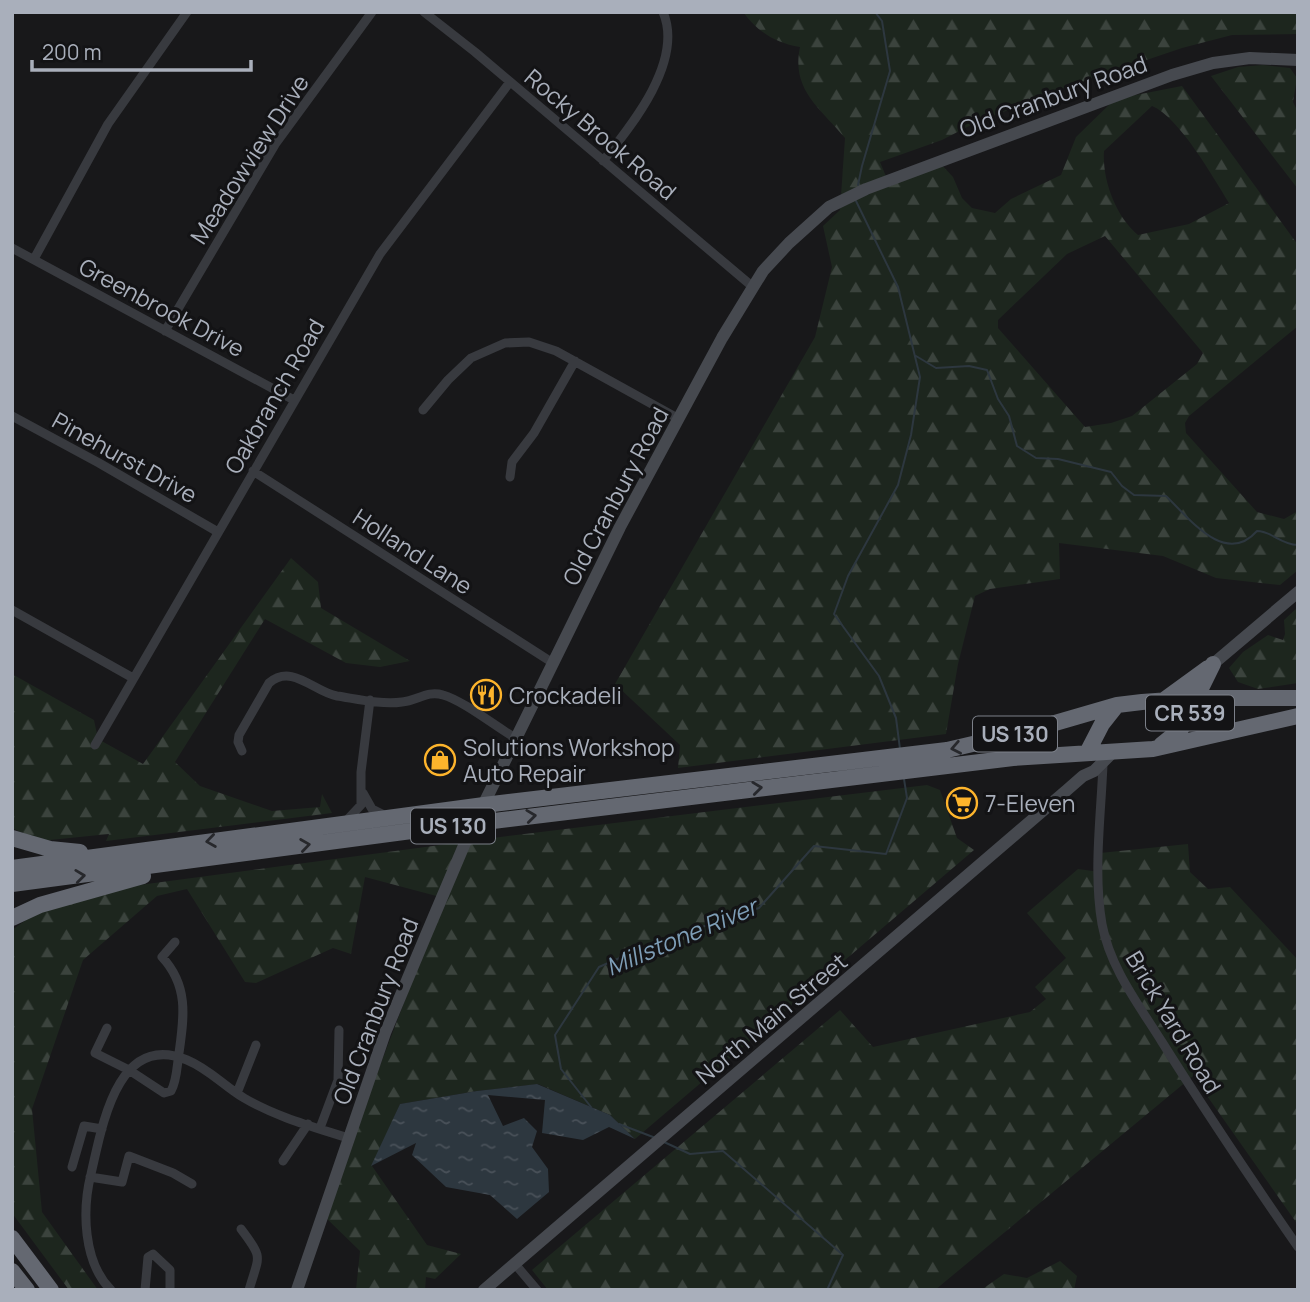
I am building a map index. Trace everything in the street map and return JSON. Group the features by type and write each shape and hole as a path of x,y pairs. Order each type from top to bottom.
{"highway":[{"name":"CR 539","path":"1153,749 1181,729 1210,670"},
{"name":"CR 539","path":"1168,700 1210,670"},
{"path":"1210,670 1210,687 1216,694 1226,698"},
{"name":"US 130","path":"12,884 912,762 1117,705 1197,698 1298,698"},
{"path":"1168,700 1184,715 1181,729"},
{"name":"CR 539","path":"1087,753 1117,705"},
{"name":"US 130","path":"912,762 1087,753 1107,758 1298,716"},
{"path":"1096,735 1107,758"},
{"name":"US 130","path":"12,868 484,806 893,765"},
{"path":"12,838 50,849 124,853"},
{"path":"12,918 52,901 208,859"},
{"path":"12,1238 51,1290"},
{"path":"12,1273 26,1290"}],"street":[{"path":"34,260 108,124 187,12"},
{"name":"Meadowview Drive","path":"165,331 276,142 372,12"},
{"name":"Rocky Brook Road","path":"424,12 753,286"},
{"path":"603,161 637,116 658,75 669,44 663,12"},
{"name":"Old Cranbury Road","path":"297,1290 385,1033 474,823 620,527 753,286 789,243 829,207 866,188 1172,75 1213,63 1250,58 1298,60"},
{"name":"Oakbranch Road","path":"95,745 380,254 510,82"},
{"name":"Greenbrook Drive","path":"12,248 294,400"},
{"path":"423,410 471,358 505,343 529,342 544,346 679,419"},
{"path":"510,477 512,462 534,433 575,362"},
{"name":"Pinehurst Drive","path":"12,416 218,532"},
{"name":"Holland Lane","path":"253,471 553,663"},
{"name":"CR 539","path":"1210,670 1298,592"},
{"path":"12,610 133,678"},
{"path":"242,751 238,742 239,735 269,683 280,676 292,676 329,694 370,700 402,702 425,694 441,694 516,739"},
{"path":"343,824 361,805 361,772 370,700"},
{"name":"CR 539","path":"1083,776 1082,768 1087,753"},
{"name":"North Main Street","path":"484,1290 1107,758"},
{"name":"Brick Yard Road","path":"1107,758 1102,790 1100,898 1108,949 1123,980 1213,1124 1298,1247"},
{"path":"1083,776 1102,790"},
{"path":"362,791 372,808 392,818"},
{"path":"107,1028 95,1053 167,1093 173,1088 184,1000 177,978 162,957 175,942"},
{"path":"320,1128 338,1080 339,1030"},
{"path":"237,1093 256,1045"},
{"path":"111,1290 99,1274 91,1254 86,1202 108,1106 129,1070 148,1056 167,1054 178,1057 209,1072 237,1093 267,1110 348,1138"},
{"path":"283,1161 308,1124"},
{"path":"72,1167 85,1126 102,1129"},
{"path":"90,1177 122,1182 129,1156 173,1173 192,1184"},
{"path":"241,1228 258,1255 248,1290"},
{"path":"145,1290 148,1257 153,1254 170,1270 170,1290"},
{"path":"515,1264 537,1290"}],"green space":[{"path":"743,12 1298,12 1298,34 1232,35 1182,48 1055,91 973,124 942,140 880,162 890,186 939,162 953,177 962,198 972,208 995,213 1011,199 1061,175 1076,137 1115,99 1182,86 1298,245 1298,326 1189,416 1185,423 1186,433 1257,512 1284,519 1298,511 1298,570 1280,585 1216,578 1163,556 1059,543 1060,579 990,589 975,596 958,664 946,734 678,768 680,745 615,684 815,337 832,267 823,226 840,210 845,138 817,107 804,87 798,62 800,47 775,39 761,31","holes":["1152,106 1162,112 1184,135 1229,203 1189,224 1138,235 1123,218 1112,197 1105,174 1104,151","1105,236 1203,353 1197,364 1132,416 1085,427 998,328 998,320 1067,254"]},
{"path":"1263,65 1290,68 1297,78 1293,102 1298,112 1298,189 1211,76 1238,67"},
{"path":"291,558 318,582 321,608 410,661 380,667 346,663 265,619 175,762 200,786 272,811 320,807 322,794 332,813 106,841 109,834 40,841 12,828 12,674 94,720 98,739 143,764"},
{"path":"1298,607 1298,683 1258,689 1238,682 1229,668 1243,652 1268,635 1283,640 1284,620"},
{"path":"927,785 940,790 957,838 974,850 635,1139 610,1115 538,1084 400,1104 372,1166 427,1245 461,1254 435,1279 426,1277 425,1290 356,1290 360,1251 323,1215 444,898 365,877 351,954 333,948 256,983 245,982 187,889 157,896 83,960 32,1109 42,1212 98,1290 69,1290 12,1213 12,930 79,893 508,836"},
{"path":"1188,844 1190,872 1208,889 1230,887 1298,960 1298,1225 1193,1076 935,1290 548,1290 532,1270 840,1010 873,1047 1030,1012 1046,999 1035,987 1066,958 1027,913 1078,869 1100,872 1100,853"},
{"path":"1060,1261 1077,1276 1074,1290 981,1290 1004,1274 1027,1278"}],"water":[{"path":"537,1084 610,1115 635,1139 609,1127 583,1140 542,1133 545,1100 488,1095 503,1126 524,1118 537,1131 532,1147 548,1169 549,1192 517,1219 490,1195 446,1187 412,1155 416,1143 371,1166 400,1104"}],"waterway":[{"name":"Millstone River","path":"858,185 890,71 882,21 875,12"},
{"name":"Millstone River","path":"856,201 898,287 920,377 911,435 898,485 848,576 834,614 879,676 896,718 900,749"},
{"path":"916,356 936,368 969,366 987,370 998,399 1009,416 1017,446 1036,458 1058,459 1111,472 1122,486 1134,495 1166,496 1196,526 1220,542 1233,544 1245,541 1257,531 1298,545"},
{"name":"Millstone River","path":"591,1107 561,1069 555,1035 599,967 654,943 759,908 814,846 886,854 907,798 904,779"},
{"name":"Millstone River","path":"619,1124 653,1137"},
{"name":"Millstone River","path":"664,1142 690,1154 723,1151 843,1255 827,1290"}],"place":[{"name":"Crockadeli","path":"486,695"},
{"name":"Solutions Workshop Auto Repair","path":"440,760"},
{"name":"7-Eleven","path":"962,803"}]}
